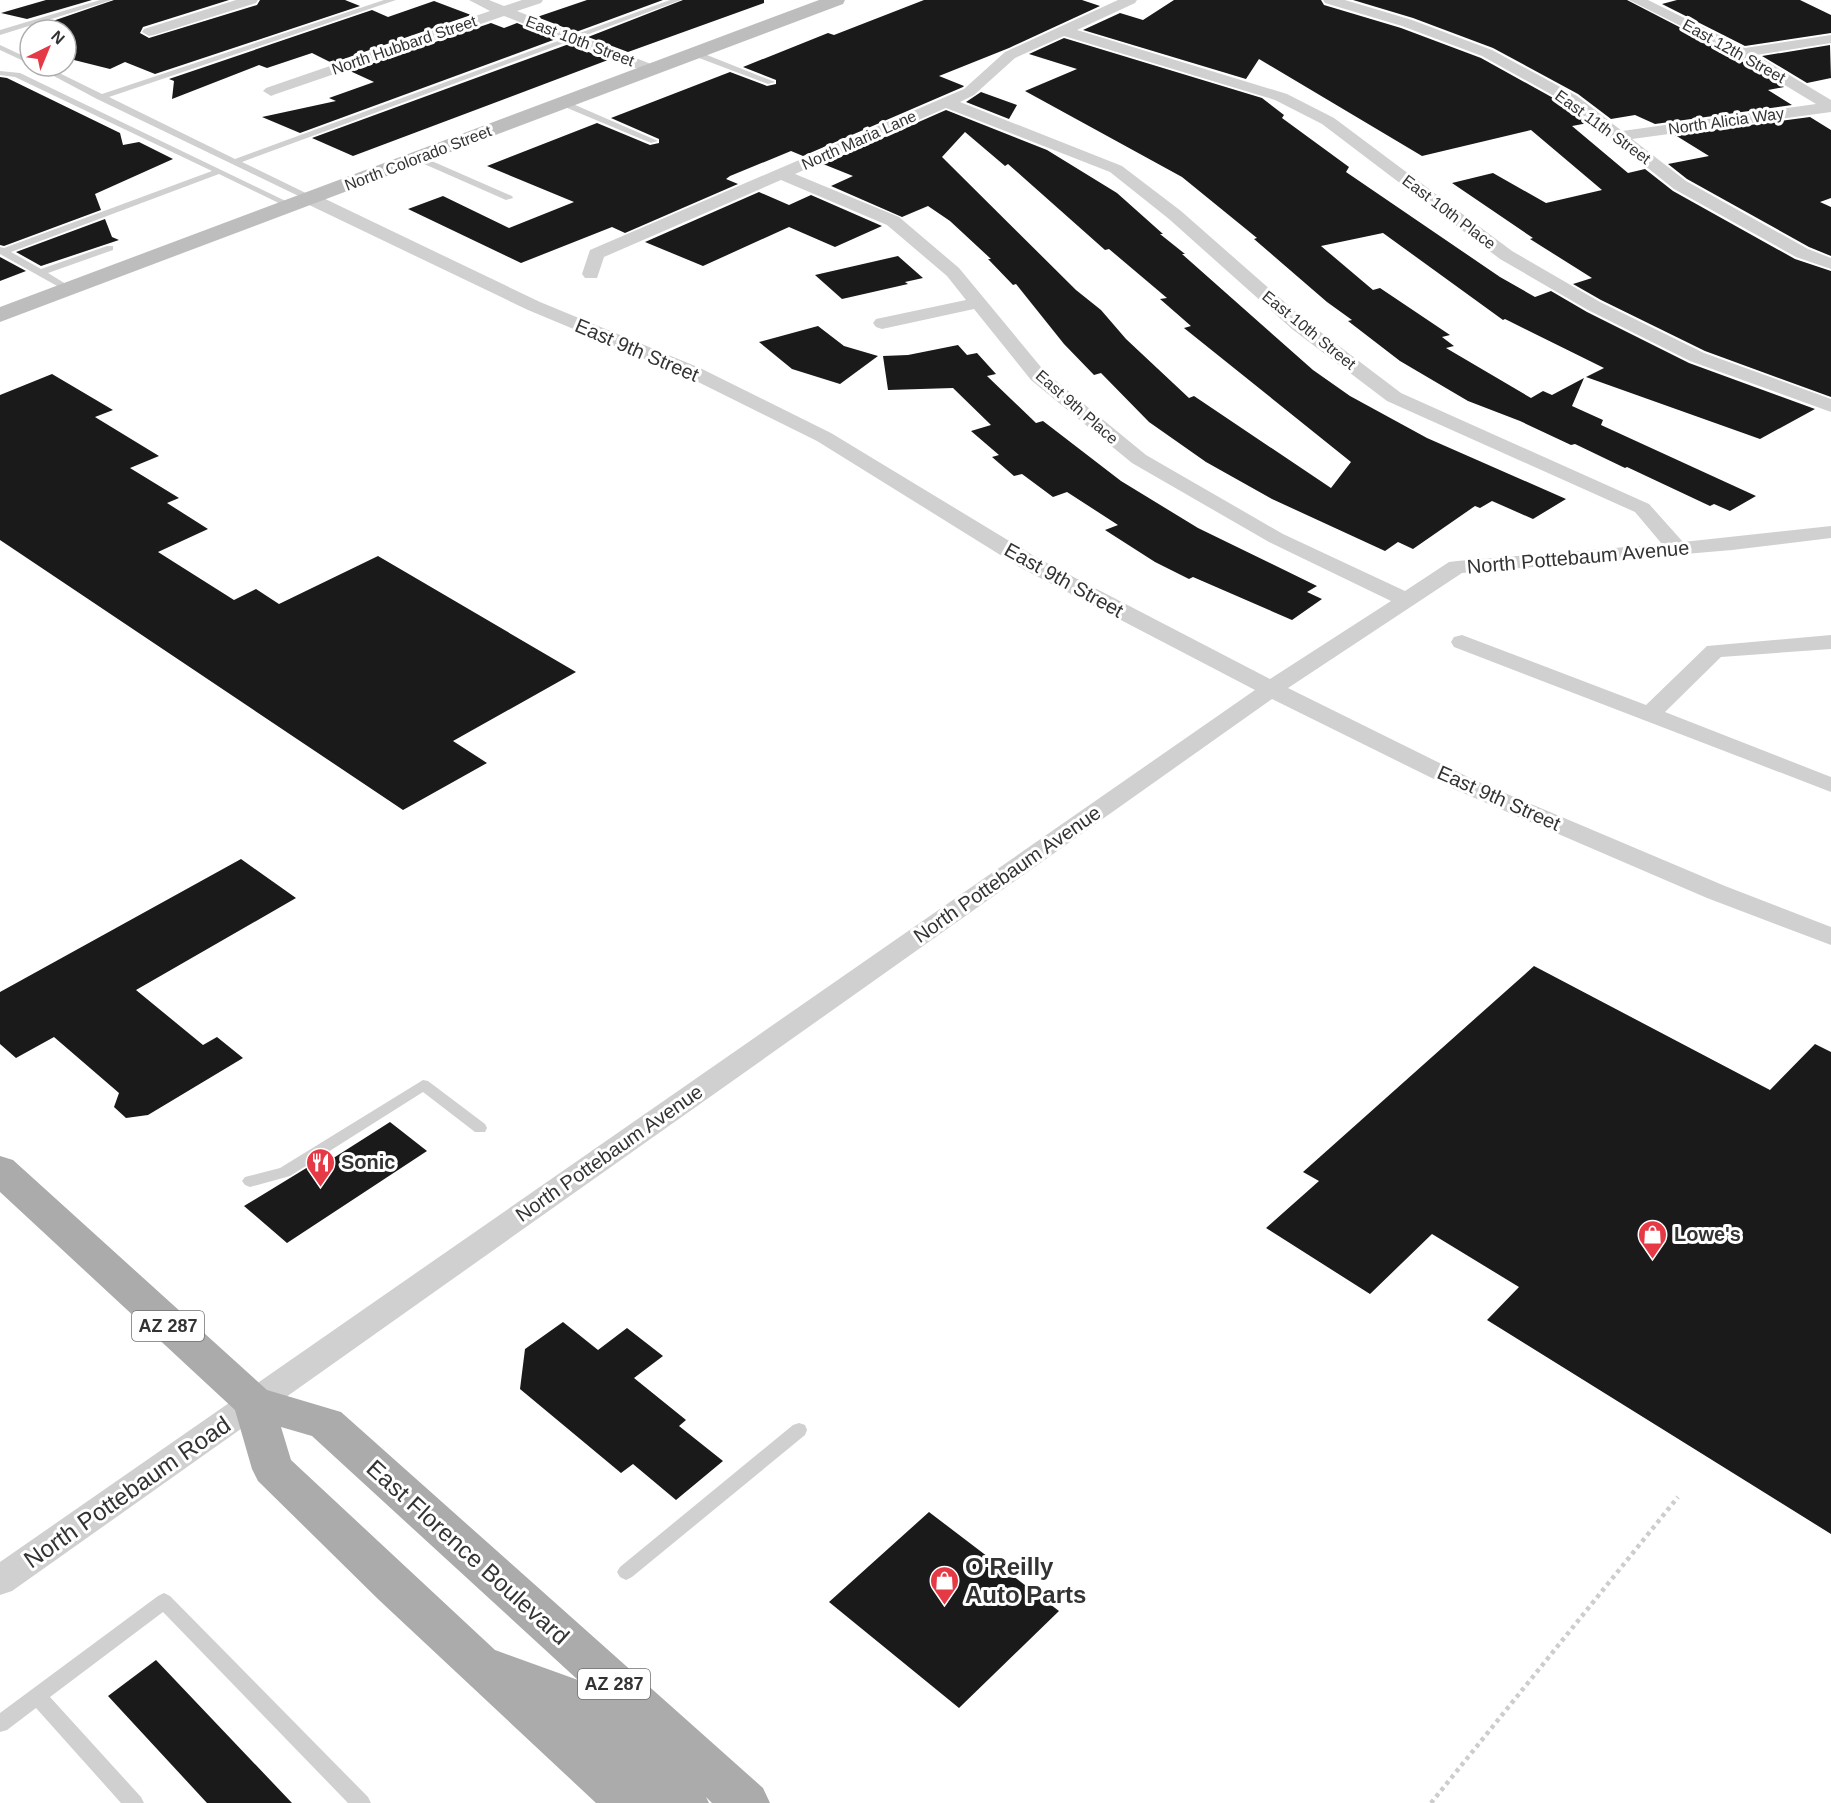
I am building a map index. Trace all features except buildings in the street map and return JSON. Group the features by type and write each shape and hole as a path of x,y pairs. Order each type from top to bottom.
{"main road":[{"name":"East Florence Boulevard","path":"0,1170 253,1402 326,1424 746,1803"},
{"path":"253,1402 273,1468 395,1587 629,1803"},
{"path":"483,1666 572,1698 685,1803"}],"street":[{"path":"149,32 251,0"},
{"name":"East 10th Street","path":"476,0 651,69"},
{"name":"North Hubbard Street","path":"271,91 536,0"},
{"name":"North Colorado Street","path":"0,315 836,0"},
{"name":"North Maria Lane","path":"591,274 596,254 969,92 1010,55 1130,0"},
{"name":"East 11th Street","path":"1330,0 1407,23 1487,53 1571,99 1680,185 1802,253 1831,264"},
{"name":"East 12th Street","path":"1636,0 1742,53 1831,107"},
{"name":"East 10th Place","path":"1065,31 1281,97 1328,121 1506,255 1594,306 1697,357 1831,406"},
{"path":"1742,53 1831,39"},
{"name":"East 10th Street","path":"946,102 1116,169 1175,215 1299,325 1394,397 1642,508 1677,548"},
{"name":"North Alicia Way","path":"1620,136 1831,107"},
{"name":"East 9th Place","path":"781,174 893,221 952,272 1038,376 1139,459 1276,538 1406,600"},
{"name":"East 9th Street","path":"301,202 534,306 693,372 824,437 1031,564 1271,689 1465,785 1716,892 1831,937"},
{"path":"882,323 978,303"},
{"name":"North Pottebaum Avenue","path":"253,1402 1271,689 1457,567 1831,532"},
{"path":"1462,642 1831,785"},
{"path":"1649,715 1715,651 1831,642"},
{"name":"North Pottebaum Road","path":"0,1581 253,1402"}],"lane":[{"path":"0,33 108,0"},
{"path":"100,97 392,0"},
{"path":"234,162 677,0"},
{"path":"0,47 18,56"},
{"path":"694,53 771,82"},
{"path":"0,73 17,75 220,171 301,202"},
{"path":"63,78 234,162 301,202"},
{"path":"563,103 654,141"},
{"path":"418,158 509,198"},
{"path":"1,251 220,171"},
{"path":"40,273 110,248"},
{"path":"1,251 69,289"},
{"path":"250,1180 285,1172 423,1085 480,1128"},
{"path":"626,1572 800,1430"},
{"path":"0,1724 164,1601 361,1803"},
{"path":"37,1696 134,1803"}],"path":[{"path":"1431,1803 1678,1497"}],"place":[{"name":"Sonic","path":"320,1188"},
{"name":"Lowe's","path":"1653,1260"},
{"name":"O'Reilly Auto Parts","path":"944,1606"}]}
